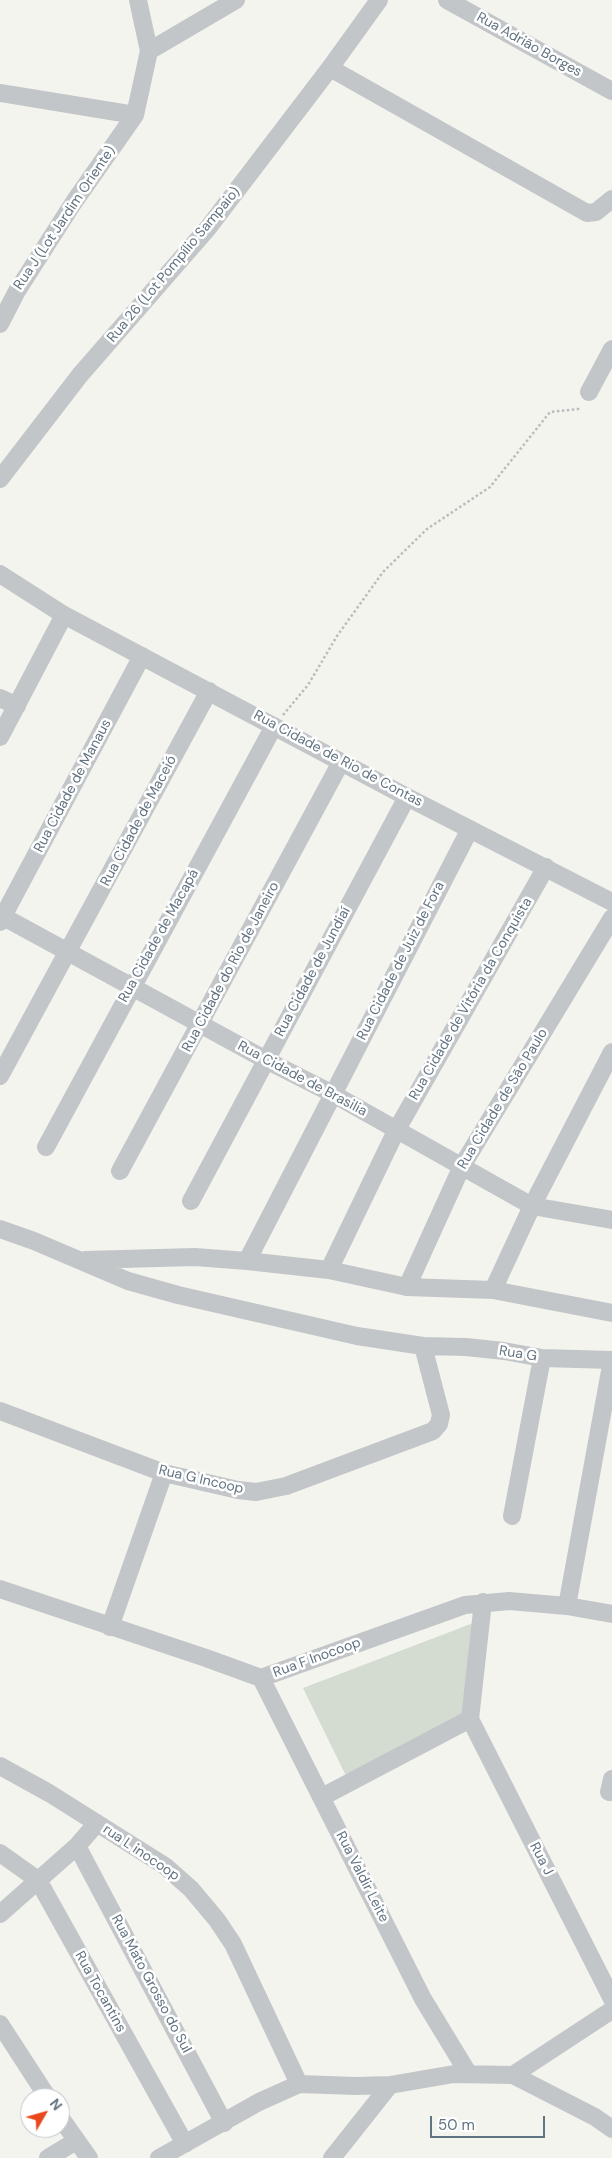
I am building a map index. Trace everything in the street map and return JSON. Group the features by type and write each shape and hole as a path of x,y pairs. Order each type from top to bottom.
{"street":[{"path":"0,93 135,115 149,51 138,0"},
{"path":"149,51 236,0"},
{"name":"Rua 26 (Lot Pompílio Sampaio)","path":"0,479 80,375 208,228 330,68 379,0"},
{"name":"Rua Adrião Borges","path":"446,0 612,91"},
{"path":"330,68 587,213 596,212 612,199"},
{"name":"Rua J (Lot Jardim Oriente)","path":"0,324 17,291 74,202 135,115"},
{"path":"589,392 612,349"},
{"name":"Rua Cidade de Rio de Contas","path":"0,574 64,615 407,797 612,902"},
{"path":"0,737 64,615"},
{"name":"Rua Cidade de Manaus","path":"1,918 142,656"},
{"name":"Rua Cidade de Maceió","path":"0,1076 69,952 208,691"},
{"path":"0,698 17,706"},
{"name":"Rua Cidade de Macapá","path":"46,1147 274,726"},
{"name":"Rua Cidade do Rio de Janeiro","path":"120,1171 341,762"},
{"name":"Rua Cidade de Jundiaí","path":"191,1201 407,797"},
{"name":"Rua Cidade de Juiz de Fora","path":"247,1261 470,829"},
{"name":"Rua Cidade de Vitória da Conquista","path":"329,1270 396,1130 546,867"},
{"name":"Rua Cidade de Brasilia","path":"1,918 69,952 266,1060 333,1094 532,1206 612,1220"},
{"name":"Rua Cidade de São Paulo","path":"407,1287 462,1166 612,918"},
{"path":"493,1290 532,1206 612,1052"},
{"name":"Rua G","path":"0,1229 83,1261 128,1281 178,1296 357,1336 423,1346 466,1347 542,1358 612,1360"},
{"path":"83,1261 195,1257 247,1261 329,1270 407,1287 493,1290 612,1313"},
{"name":"Rua G Incoop","path":"0,1410 164,1473 238,1490 256,1492 286,1486 433,1431 439,1424 441,1415 423,1346"},
{"path":"512,1516 542,1358"},
{"path":"567,1606 612,1360"},
{"path":"110,1627 164,1473"},
{"name":"Rua F Inocoop","path":"0,1589 261,1678 465,1605 510,1601 567,1606 612,1614"},
{"path":"322,1797 470,1719 484,1602"},
{"name":"Rua Valdir Leite","path":"261,1678 424,1998 468,2074"},
{"name":"Rua J","path":"470,1719 612,1999"},
{"name":"rua L inocoop","path":"0,1766 50,1793 165,1866 191,1889 217,1920 233,1944 299,2084"},
{"path":"0,1914 77,1846 97,1823"},
{"name":"Rua Mato Grosso do Sul","path":"77,1846 224,2123"},
{"name":"Rua Tocantins","path":"0,1853 38,1880 185,2144"},
{"path":"514,2075 612,2010"},
{"path":"0,2024 42,2088"},
{"path":"159,2158 259,2102 299,2084 390,2085 468,2074 514,2075 594,2117 612,2129"},
{"path":"332,2158 390,2085"},
{"path":"70,2132 89,2158"},
{"path":"48,2158 76,2141"}],"path":[{"path":"274,726 308,685 337,636 383,572 427,529 490,486 550,412 578,409 589,392"}],"shaded area":[{"path":"476,1622 469,1716 347,1778 303,1688"}]}
